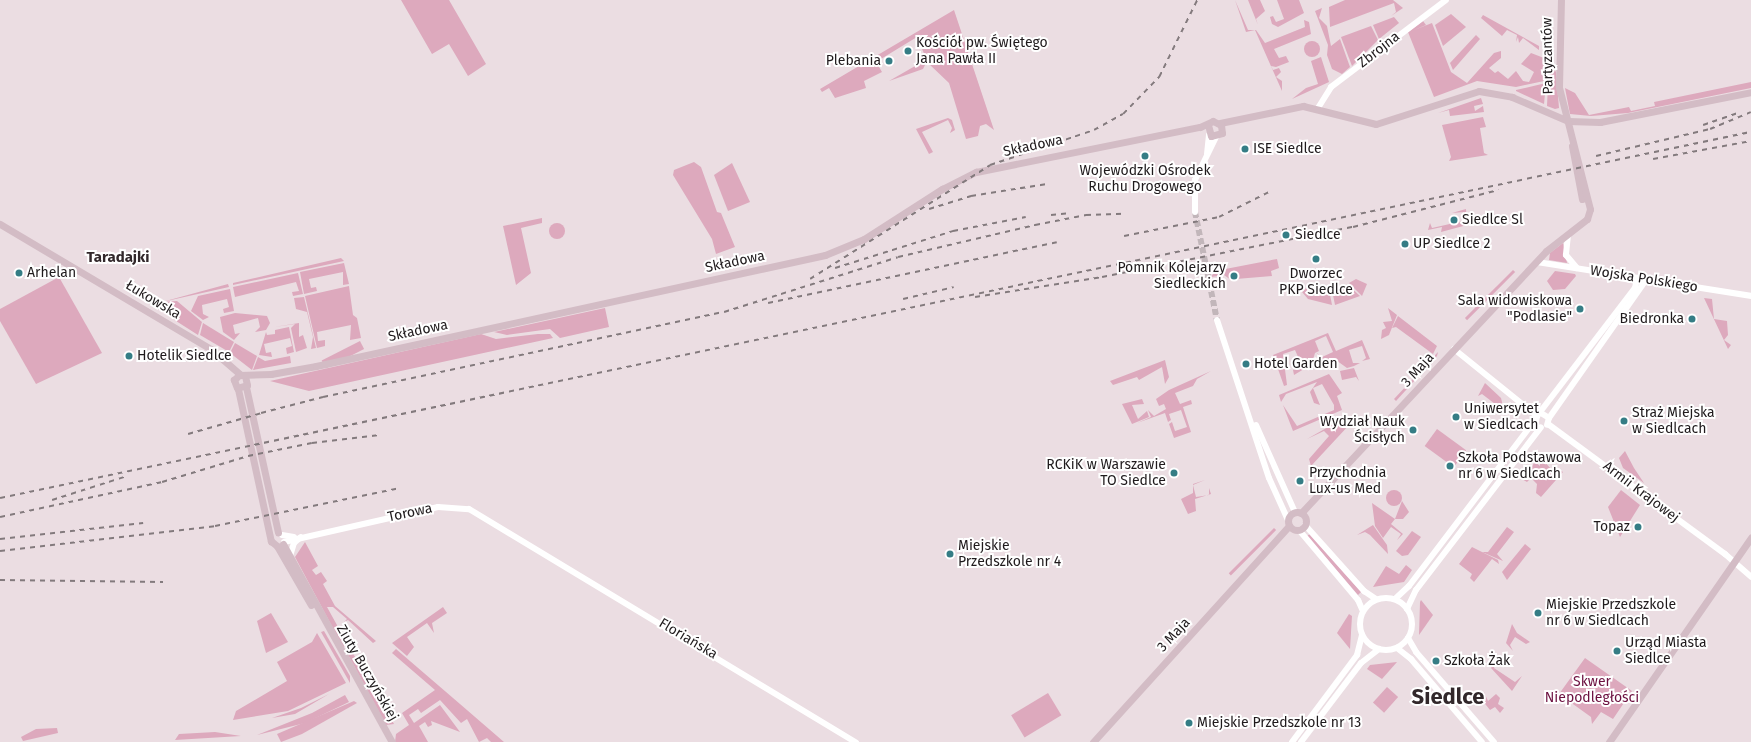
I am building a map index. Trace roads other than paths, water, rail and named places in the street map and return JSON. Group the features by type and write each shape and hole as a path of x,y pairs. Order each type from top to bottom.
{"main road":[{"name":"Partyzantów","path":"1561,0 1559,87 1587,219"},
{"path":"1210,132 1221,126 1254,114 1296,106 1318,108 1359,122 1376,124 1457,95 1488,91 1512,97 1543,112 1568,121 1592,122 1751,92"},
{"name":"Składowa","path":"238,388 243,379 825,255 864,239 940,190 976,172 1186,130 1210,132 1213,121 1221,126"},
{"name":"3 Maja","path":"1093,742 1454,349 1537,262 1587,219"},
{"name":"Łukowska","path":"0,224 229,362 243,379 277,535"},
{"path":"243,379 234,382 238,388 277,535 281,544"},
{"path":"1292,526 1305,526 1301,514"},
{"path":"277,535 281,544"},
{"path":"1609,742 1751,538"},
{"name":"Ziuty Buczyńskiej","path":"281,544 290,556 320,616"},
{"name":"Ziuty Buczyńskiej","path":"281,544 392,742"}],"street":[{"name":"Zbrojna","path":"1318,108 1332,87 1446,0"},
{"path":"1195,212 1195,180 1207,156 1210,132"},
{"path":"1568,235 1566,256 1577,268"},
{"name":"Wojska Polskiego","path":"1537,262 1751,296"},
{"path":"1407,609 1416,590 1498,481 1548,420 1635,288 1637,278"},
{"path":"1292,742 1357,655 1362,635 1360,623 1363,611 1376,600 1395,599 1409,586 1538,416 1646,280"},
{"path":"1216,320 1251,416 1269,478 1292,526 1358,600 1363,611"},
{"path":"1454,349 1538,416 1541,427"},
{"path":"1251,416 1301,514"},
{"name":"Armii Krajowej","path":"1538,416 1548,420 1734,562 1751,577"},
{"path":"1492,477 1498,481"},
{"name":"Torowa","path":"281,544 299,537 455,506 469,509 519,537"},
{"path":"1467,509 1473,514"},
{"path":"1305,526 1364,591 1376,600"},
{"name":"Torowa","path":"277,535 299,537"},
{"path":"290,556 294,543 299,537"},
{"name":"Floriańska","path":"519,537 856,742"},
{"path":"1301,742 1361,663 1379,649 1397,648 1408,638 1412,623 1407,609 1395,599"},
{"path":"1362,635 1379,649"},
{"path":"1408,638 1416,652 1494,742"},
{"path":"1397,648 1411,659 1482,742"}],"tunnel":[{"path":"1195,212 1217,320"}],"railway":[{"path":"810,279 990,165 1094,130 1123,114 1159,77 1197,0"},
{"path":"1703,125 1740,112"},
{"path":"1596,156 1710,129 1751,112"},
{"path":"0,498 1751,132"},
{"path":"1653,159 1751,141"},
{"path":"929,209 971,196 1047,184"},
{"path":"975,297 1102,277 1353,227 1498,190"},
{"path":"1124,236 1219,217 1269,192"},
{"path":"1051,215 1071,213"},
{"path":"261,413 323,397 724,312 898,257 1035,225 1086,215 1124,214"},
{"path":"835,268 953,231 1026,217"},
{"path":"768,303 1057,242"},
{"path":"903,299 954,287"},
{"path":"188,434 265,412"},
{"path":"0,517 162,482 248,456 312,443 380,435"},
{"path":"52,500 124,477"},
{"path":"0,551 215,526 400,488"},
{"path":"0,539 143,523"},
{"path":"0,580 163,582"}],"place":[{"name":"Kościół pw. Świętego Jana Pawła II","path":"908,51"},
{"name":"Plebania","path":"889,61"},
{"name":"ISE Siedlce","path":"1245,149"},
{"name":"Wojewódzki Ośrodek Ruchu Drogowego","path":"1145,156"},
{"name":"Siedlce Sl","path":"1454,220"},
{"name":"Siedlce","path":"1286,235"},
{"name":"UP Siedlce 2","path":"1405,244"},
{"name":"Dworzec PKP Siedlce","path":"1316,259"},
{"name":"Arhelan","path":"19,273"},
{"name":"Pomnik Kolejarzy Siedleckich","path":"1234,276"},
{"name":"Sala widowiskowa \"Podlasie\"","path":"1580,309"},
{"name":"Biedronka","path":"1692,319"},
{"name":"Hotelik Siedlce","path":"129,356"},
{"name":"Hotel Garden","path":"1246,364"},
{"name":"Uniwersytet w Siedlcach","path":"1456,417"},
{"name":"Straż Miejska w Siedlcach","path":"1624,421"},
{"name":"Wydział Nauk Ścisłych","path":"1413,430"},
{"name":"Szkoła Podstawowa nr 6 w Siedlcach","path":"1450,466"},
{"name":"RCKiK w Warszawie TO Siedlce","path":"1174,473"},
{"name":"Przychodnia Lux-us Med","path":"1300,481"},
{"name":"Topaz","path":"1638,527"},
{"name":"Miejskie Przedszkole nr 4","path":"950,554"},
{"name":"Miejskie Przedszkole nr 6 w Siedlcach","path":"1538,613"},
{"name":"Urząd Miasta Siedlce","path":"1617,651"},
{"name":"Szkoła Żak","path":"1436,661"},
{"name":"Miejskie Przedszkole nr 13","path":"1189,723"}],"district":[{"name":"Taradajki","path":"118,258"},
{"name":"Siedlce","path":"1448,697"}],"park label":[{"name":"Skwer Niepodległości","path":"1592,690"}]}
